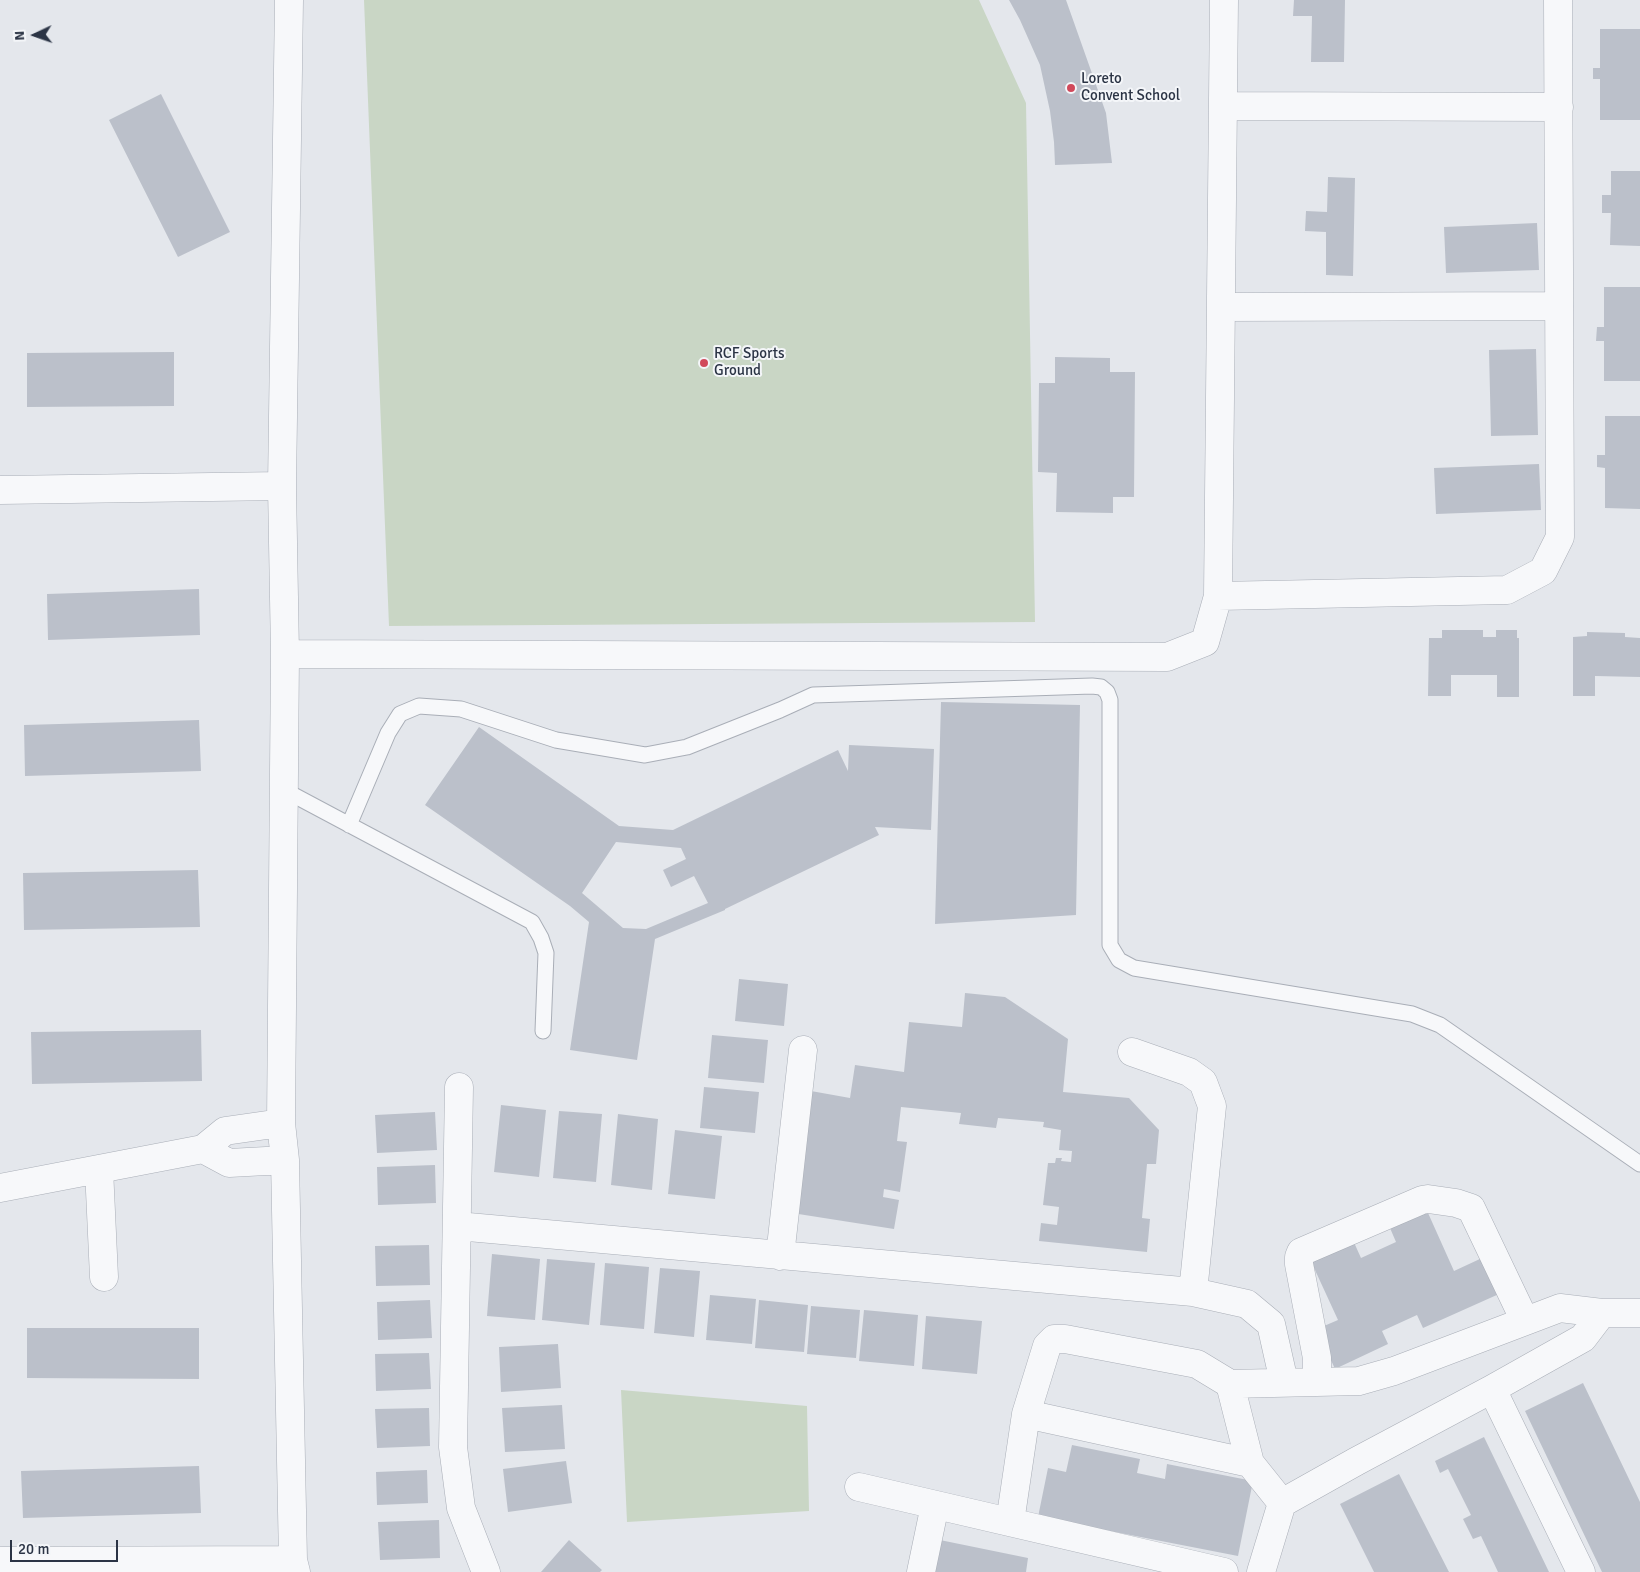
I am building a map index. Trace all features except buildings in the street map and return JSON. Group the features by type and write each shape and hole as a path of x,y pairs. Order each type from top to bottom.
{"street":[{"path":"0,1561 294,1566 286,1160 280,1122 285,654 282,486 289,0"},
{"path":"285,654 1167,657 1204,642 1218,596 1224,0"},
{"path":"1218,596 1507,590 1543,571 1560,537 1558,0"},
{"path":"1223,106 1559,107"},
{"path":"1221,307 1559,306"},
{"path":"0,490 282,486"},
{"path":"780,1256 803,1050"},
{"path":"1132,1052 1189,1072 1203,1082 1212,1106 1193,1292"},
{"path":"459,1087 453,1447 461,1508 486,1572"},
{"path":"0,1188 204,1149 225,1131 280,1122"},
{"path":"204,1149 229,1163 286,1160"},
{"path":"99,1169 104,1277"},
{"path":"1317,1382 1317,1358 1299,1264 1301,1252 1422,1200 1428,1199 1456,1203 1471,1208 1525,1321"},
{"path":"457,1226 1193,1292 1247,1304 1271,1324 1284,1382"},
{"path":"1010,1522 1026,1414 1046,1346 1054,1339 1064,1339 1197,1364 1230,1384 1359,1381 1394,1371 1560,1308 1602,1313 1640,1313"},
{"path":"1260,1572 1282,1503 1583,1338 1602,1313"},
{"path":"1230,1384 1250,1463 1282,1503"},
{"path":"1492,1389 1581,1572"},
{"path":"1026,1414 1250,1463"},
{"path":"859,1487 1224,1572"},
{"path":"921,1572 935,1505"}],"lane":[{"path":"349,824 388,733 400,714 419,706 461,709 556,740 645,755 687,747 813,695 1101,687 1107,692 1110,700 1110,944 1119,960 1134,968 1412,1014 1440,1025 1640,1164"},
{"path":"284,790 532,922 541,938 546,953 543,1031"}],"green space":[{"name":"RCF Sports Ground","path":"364,0 979,0 1026,103 1035,622 389,626"},
{"path":"621,1390 807,1406 809,1511 627,1522"}],"place":[{"name":"Loreto Convent School","path":"1071,88"},
{"name":"RCF Sports Ground","path":"704,363"}]}
